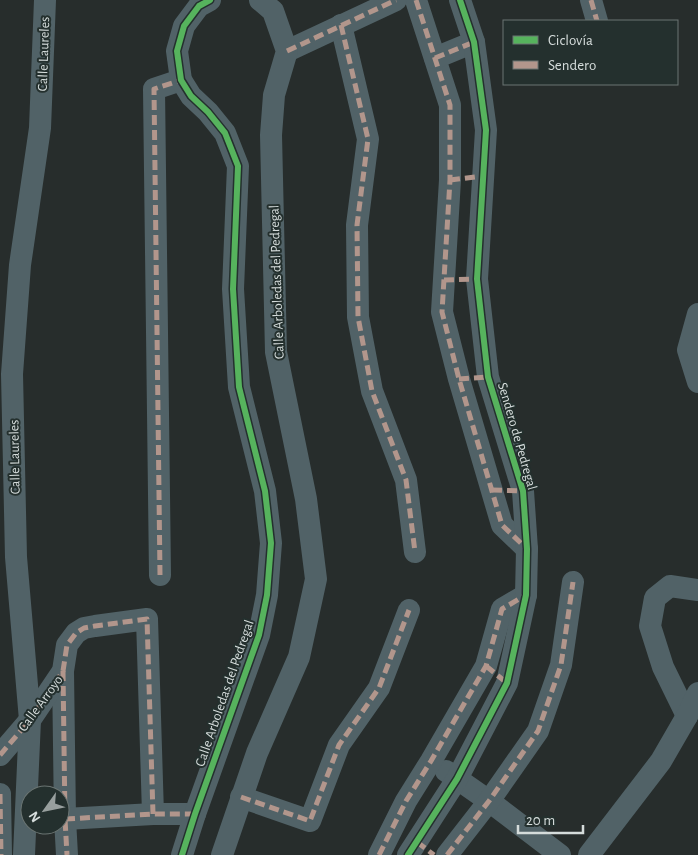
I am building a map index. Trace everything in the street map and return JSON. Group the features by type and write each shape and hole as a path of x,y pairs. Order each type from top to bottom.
{"street":[{"name":"Calle Laureles","path":"24,855 30,720 8,557 12,374 20,265 40,128 45,0"},
{"name":"Calle Arboledas del Pedregal","path":"182,855 194,814 220,748 259,635 267,595 271,543 265,491 239,387 233,289 238,166 225,133 208,112 191,96 181,80 177,51 184,26 199,6 210,0"},
{"path":"260,0 273,11 286,51 396,0"},
{"path":"416,0 450,105 450,180 442,312 459,379 502,525 527,549"},
{"name":"Sendero de Pedregal","path":"420,851 507,683 526,595 527,549 523,491 488,377 477,279 486,130 474,42 460,0"},
{"path":"591,0 597,20"},
{"path":"341,26 368,139 357,225 358,316 372,391 406,480 415,552"},
{"path":"435,58 474,42"},
{"name":"Calle Arboledas del Pedregal","path":"222,855 256,753 299,658 316,579 306,499 276,352 271,135 274,95 286,51"},
{"path":"160,575 154,89 181,80"},
{"path":"450,180 484,176"},
{"path":"444,280 477,279"},
{"path":"698,314 688,350 698,382"},
{"path":"459,379 488,377"},
{"path":"492,490 523,491"},
{"path":"447,855 489,801 538,731 562,666 572,582"},
{"path":"687,716 663,667 650,626 655,598 670,586 698,590"},
{"path":"381,854 406,801 486,666 502,609 526,595"},
{"path":"241,797 310,821 339,745 379,688 409,610"},
{"name":"Calle Arroyo","path":"0,755 30,720 63,671 67,645 76,632 89,627 147,619 153,814"},
{"path":"486,666 507,683"},
{"path":"63,671 65,785"},
{"path":"589,855 661,761 698,693"},
{"path":"431,761 489,801 560,855"},
{"path":"0,794 1,855"},
{"path":"70,819 153,814 194,814"},
{"path":"66,835 67,855"}],"marked path":[{"path":"287,51 396,0"},
{"path":"416,0 450,105 450,180 442,312 459,379 502,525 527,549"},
{"path":"591,0 597,20"},
{"path":"341,25 368,139 357,225 358,317 372,391 406,480 415,552"},
{"path":"435,58 474,42"},
{"path":"160,575 154,89 181,80"},
{"path":"450,180 484,176"},
{"path":"444,280 477,279"},
{"path":"459,379 488,377"},
{"path":"492,490 523,491"},
{"path":"447,855 489,801 538,731 561,665 573,582"},
{"path":"379,855 406,801 486,666 502,609 526,595"},
{"path":"241,797 310,821 339,745 379,688 409,610"},
{"path":"0,755 30,720 63,671 67,645 76,633 84,628 147,619 153,814"},
{"path":"486,666 507,683"},
{"path":"63,671 67,855"},
{"path":"0,794 1,855"},
{"path":"70,819 153,814 195,814"},
{"path":"417,842 434,855"}],"cycle path":[{"path":"182,855 259,635 267,595 271,543 265,491 239,387 233,289 238,166 225,133 208,112 191,96 181,80 177,51 184,26 199,6 210,0"},
{"path":"408,855 457,779 507,683 526,595 527,549 523,491 488,377 477,279 486,130 474,42 460,0"}]}
